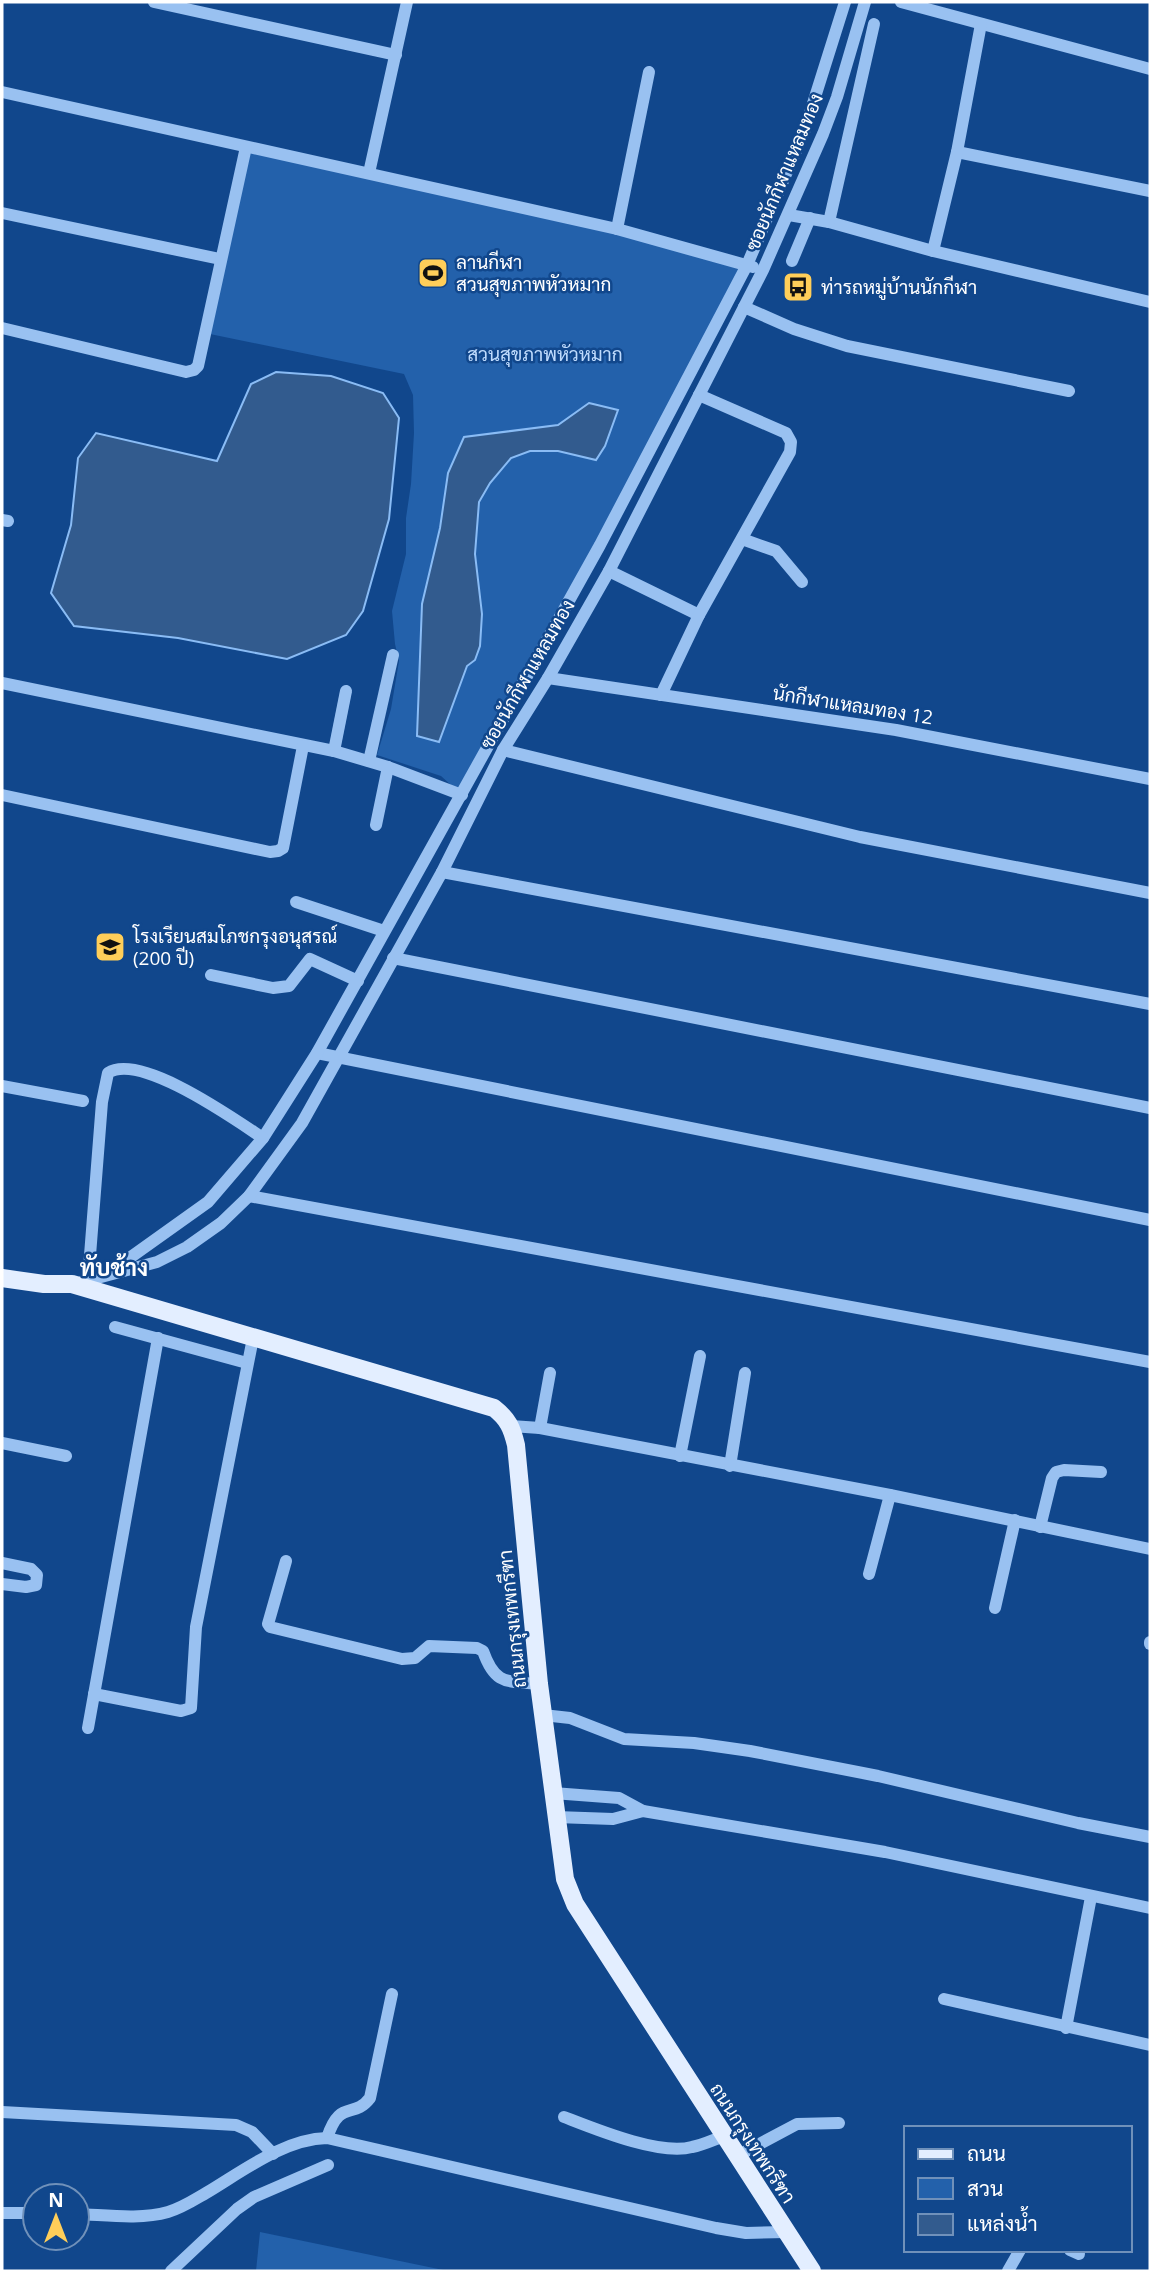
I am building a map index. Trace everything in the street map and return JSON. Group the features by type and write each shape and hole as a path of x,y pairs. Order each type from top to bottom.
{"main road":[{"path":"2,1278 44,1284 80,1282 253,1338 494,1408 505,1416 511,1426"},
{"name":"ถนนกรุงเทพกรีฑา","path":"511,1426 516,1445 539,1684 565,1879 575,1904 812,2271"}],"street":[{"path":"154,2 396,55"},
{"path":"369,173 407,2"},
{"name":"ซอยนักกีฬาแหลมทอง","path":"107,1275 208,1202 263,1138 317,1053 600,545 747,265 804,132 845,2"},
{"name":"ซอยนักกีฬาแหลมทอง","path":"80,1282 157,1262 187,1247 221,1223 249,1196 302,1123 442,872 503,750 548,678 608,571 763,270 789,215 837,97 865,2"},
{"path":"901,2 1150,69"},
{"path":"829,222 874,24"},
{"path":"933,251 957,152 981,24"},
{"path":"617,229 649,72"},
{"path":"2,92 617,229 763,270"},
{"path":"2,328 186,372 194,370 198,366 246,146"},
{"path":"957,152 1150,191"},
{"path":"2,213 220,259"},
{"path":"789,215 829,222 933,251 1150,302"},
{"path":"792,261 810,218"},
{"path":"744,307 794,329 847,346 1069,391"},
{"path":"661,695 699,615 790,452 791,442 786,433 699,395"},
{"path":"742,539 776,551 802,582"},
{"path":"608,571 699,615"},
{"path":"369,761 393,655"},
{"name":"นักกีฬาแหลมทอง 12","path":"548,678 896,730 1150,779"},
{"path":"2,683 334,751 462,794"},
{"path":"334,751 346,691"},
{"path":"2,795 270,852 278,851 283,848 303,746"},
{"path":"503,750 860,836 1150,893"},
{"path":"376,825 388,767"},
{"path":"442,872 1150,1004"},
{"path":"296,902 384,931"},
{"path":"393,958 1150,1108"},
{"path":"211,975 284,988 289,986 310,959 358,981"},
{"path":"317,1053 1150,1220"},
{"path":"80,1282 108,1073 118,1069 137,1070 194,1093 263,1138"},
{"path":"2,1086 83,1101"},
{"path":"249,1196 1150,1362"},
{"path":"115,1327 247,1363"},
{"path":"88,1728 158,1338"},
{"path":"94,1694 181,1711 191,1709 196,1627 253,1338"},
{"path":"680,1456 700,1356"},
{"path":"540,1428 550,1373"},
{"path":"730,1466 745,1373"},
{"path":"511,1426 540,1428 890,1495 1150,1549"},
{"path":"2,1443 66,1456"},
{"path":"1040,1527 1052,1478 1056,1472 1101,1472"},
{"path":"869,1574 890,1495"},
{"path":"995,1608 1015,1520"},
{"path":"286,1561 268,1624 270,1627 402,1659 415,1658 429,1646 477,1648 483,1651 489,1669 496,1677 511,1682 539,1684"},
{"path":"2,1563 31,1569 37,1574 36,1585 31,1587 2,1584"},
{"path":"543,1715 570,1718 624,1739 695,1743 750,1751 878,1776 1150,1837"},
{"path":"553,1793 619,1798 643,1811 885,1852 1150,1908"},
{"path":"556,1817 613,1819 643,1811"},
{"path":"1066,2028 1091,1897"},
{"path":"327,2138 332,2122 338,2115 360,2106 370,2098 392,1994"},
{"path":"944,1999 1150,2045"},
{"path":"2,2112 236,2125 252,2132 273,2154"},
{"path":"564,2117 616,2136 671,2148 690,2148 724,2136"},
{"path":"737,2156 797,2124 839,2123"},
{"path":"91,2214 168,2213 273,2154 312,2138 327,2138 716,2228 755,2233 786,2232"},
{"path":"171,2271 237,2209 254,2197 328,2165"},
{"path":"2,2213 21,2213"},
{"path":"1008,2271 1019,2252"}],"green space":[{"name":"สวนสุขภาพหัวหมาก","path":"249,147 747,265 462,795 441,776 377,755 391,709 399,661 392,611 406,554 406,518 414,433 413,395 404,374 205,333"},
{"path":"260,2232 448,2271 256,2271"}],"water":[{"path":"276,372 331,376 383,393 399,418 389,519 363,611 346,635 287,659 178,638 74,626 51,593 71,525 78,458 96,433 217,461 251,384"},
{"path":"589,403 618,410 605,446 596,460 558,451 530,451 511,458 490,483 479,502 475,554 482,614 480,646 475,660 467,666 439,742 417,736 422,604 440,528 448,473 464,437 558,425"}],"place":[{"name":"ลานกีฬา สวนสุขภาพหัวหมาก","path":"433,273"},
{"name":"ท่ารถหมู่บ้านนักกีฬา","path":"798,287"},
{"name":"โรงเรียนสมโภชกรุงอนุสรณ์ (200 ปี)","path":"110,947"}],"district":[{"name":"ทับช้าง","path":"114,1267"}]}
